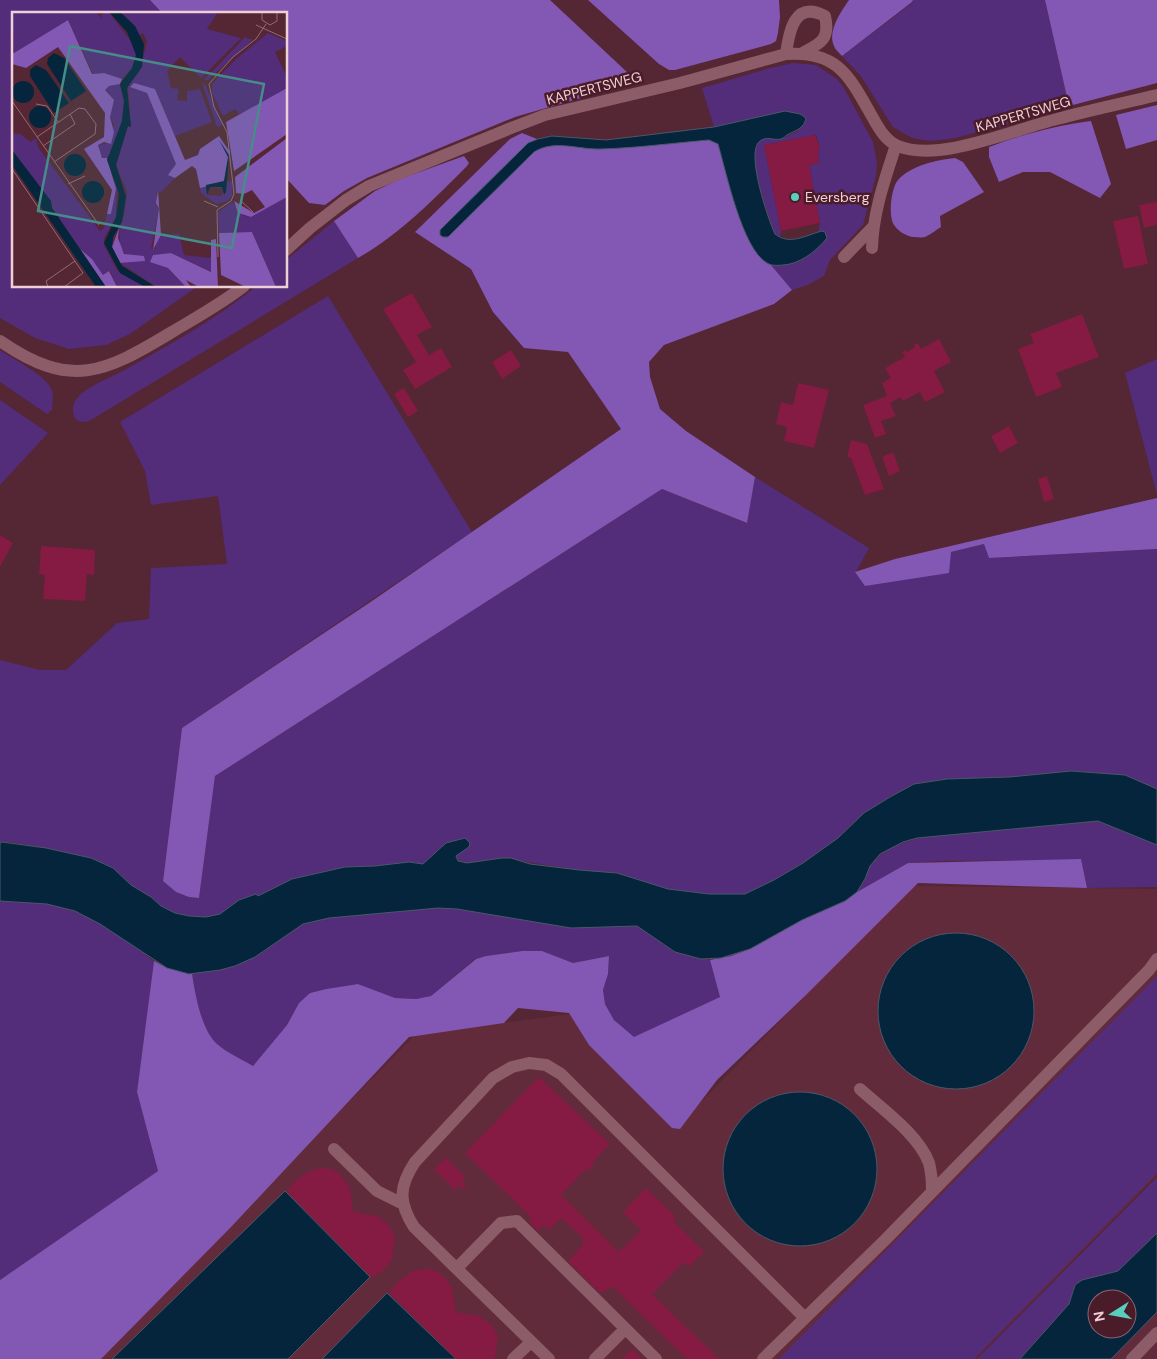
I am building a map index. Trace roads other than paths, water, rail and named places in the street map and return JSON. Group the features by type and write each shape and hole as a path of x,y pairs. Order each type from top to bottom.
{"street":[{"path":"786,54 791,22 798,12 820,5 825,16 827,33 823,41 804,52"},
{"name":"KAPPERTSWEG","path":"288,248 346,200 369,186 511,128 545,115 680,83 786,54 804,52 834,64 843,72 856,90 880,130 896,145 917,150 956,148 1056,119 1157,94"},
{"path":"872,248 873,226 879,198 896,145"},
{"path":"844,257 873,226"},
{"path":"0,341 19,354 41,365 59,370 74,371 102,368 142,350 241,288"},
{"path":"763,1359 885,1240 1149,970 1157,959"},
{"path":"549,1359 414,1227 407,1217 402,1192 405,1176 415,1162 493,1078 512,1067 529,1063 546,1065 560,1074 805,1318"},
{"path":"860,1089 906,1131 923,1152 928,1162 932,1190"},
{"path":"334,1149 377,1191 403,1204"},
{"path":"457,1268 501,1223 517,1221 656,1359"},
{"path":"595,1359 625,1328"},
{"path":"1132,1359 1157,1333"},
{"path":"513,1359 531,1342"}],"water":[{"path":"785,111 800,114 806,118 803,125 781,139 762,140 756,149 755,159 759,187 768,215 775,234 786,239 804,237 822,231 825,232 827,238 806,257 790,264 772,265 758,255 750,242 736,208 718,144 709,140 642,147 592,149 550,146 542,148 534,152 448,237 440,235 440,230 528,143 538,139 552,136 606,140 714,127"},
{"path":"1071,771 1125,775 1157,789 1157,845 1098,821 917,838 903,842 880,854 870,866 857,892 845,901 802,920 750,949 721,958 701,959 675,952 637,926 571,928 457,909 438,908 329,918 303,924 255,957 235,966 189,974 167,968 100,924 75,911 47,904 0,901 0,843 2,842 46,848 91,858 113,868 131,885 151,897 161,906 175,913 189,916 206,917 220,914 239,900 256,894 258,896 292,879 345,867 409,862 423,864 446,843 465,838 470,843 469,847 456,856 458,861 467,863 511,858 530,864 617,873 668,889 709,894 745,894 803,863 838,838 864,813 914,784 947,779 1010,777"},
{"path":"956,933 986,939 1011,956 1028,981 1034,1011 1028,1041 1011,1066 986,1083 956,1089 926,1083 901,1066 884,1041 878,1011 884,981 901,956 926,939"},
{"path":"800,1092 815,1093 830,1098 855,1114 871,1139 876,1154 876,1184 871,1199 855,1224 830,1240 815,1245 800,1246 785,1245 770,1240 745,1224 729,1199 724,1184 723,1169 724,1154 729,1139 745,1114 770,1098 785,1093"},
{"path":"285,1191 370,1277 288,1359 112,1359"},
{"path":"1157,1233 1157,1312 1137,1332 1137,1289 1087,1289 1087,1339 1131,1339 1111,1359 1020,1359 1069,1304 1075,1285 1082,1280 1118,1271"},
{"path":"387,1293 456,1359 322,1359"}],"place":[{"name":"Eversberg","path":"795,197"}]}
